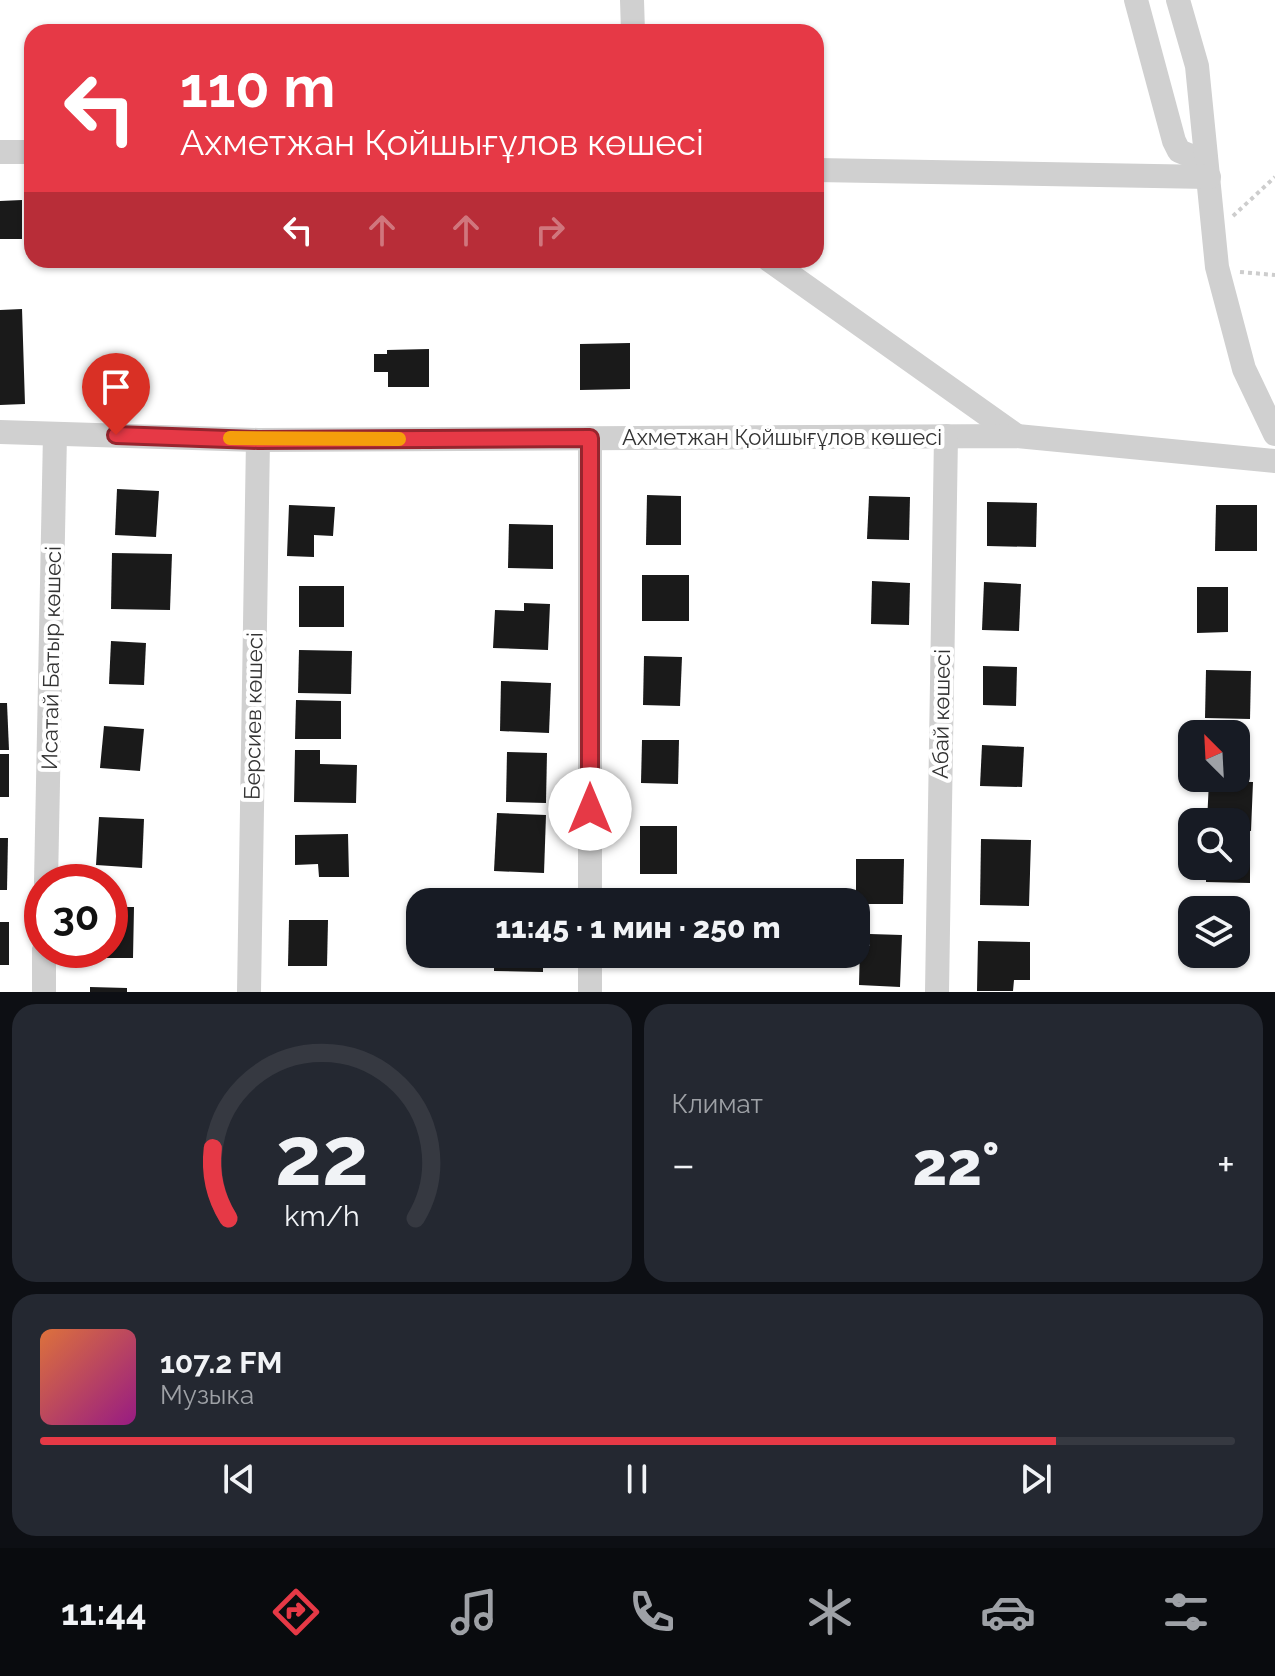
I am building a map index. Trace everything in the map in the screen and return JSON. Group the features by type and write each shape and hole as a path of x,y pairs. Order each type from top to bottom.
{"street":[{"path":"632,0 633,24"},
{"path":"1136,0 1174,141 1179,151 1208,170"},
{"path":"1178,0 1197,66 1217,267 1244,369 1275,434"},
{"path":"0,152 24,152"},
{"path":"824,170 1208,170"},
{"path":"780,268 1017,436"},
{"name":"Ахметжан Қойшығұлов көшесі","path":"0,432 258,440 1017,436 1275,461"},
{"name":"Исатай Батыр көшесі","path":"46,864 55,434"},
{"name":"Абай көшесі","path":"937,992 946,436"},
{"path":"590,438 590,888"},
{"name":"Берсиев көшесі","path":"249,992 258,440"},
{"path":"44,968 44,992"},
{"path":"590,968 590,992"}],"path":[{"path":"1214,234 1275,177"},
{"path":"1238,272 1275,275"}],"building":[{"path":"22,200 22,239 0,239 0,201"},
{"path":"22,309 25,404 0,405 0,310"},
{"path":"630,343 630,389 580,390 580,344"},
{"path":"429,349 429,387 388,387 388,372 374,372 374,354 387,354 387,350"},
{"path":"117,489 159,491 156,537 115,535"},
{"path":"647,495 681,496 681,545 646,545"},
{"path":"869,496 910,497 909,540 867,539"},
{"path":"987,502 1037,503 1036,547 987,546"},
{"path":"289,505 335,507 333,536 314,535 314,557 287,556"},
{"path":"1216,505 1257,505 1257,551 1215,551"},
{"path":"509,524 553,525 553,569 508,568"},
{"path":"112,553 172,554 170,610 111,609"},
{"path":"642,575 689,575 689,621 642,621"},
{"path":"872,581 910,583 909,625 871,624"},
{"path":"984,582 1021,584 1019,631 982,630"},
{"path":"299,586 344,586 344,627 299,627"},
{"path":"1197,587 1228,587 1228,632 1197,633"},
{"path":"524,603 550,604 548,650 493,648 495,610 524,611"},
{"path":"111,641 146,643 144,685 109,684"},
{"path":"299,650 352,651 351,694 298,693"},
{"path":"644,656 682,657 680,706 643,705"},
{"path":"983,666 1017,667 1016,706 983,705"},
{"path":"1206,670 1251,671 1250,719 1205,718"},
{"path":"501,681 551,683 549,733 500,731"},
{"path":"296,700 341,701 341,739 295,739"},
{"path":"0,703 7,703 9,750 0,750"},
{"path":"104,726 144,729 140,771 100,768"},
{"path":"642,740 679,740 678,784 641,783"},
{"path":"982,745 1024,747 1022,787 980,786"},
{"path":"295,750 320,750 320,764 357,765 356,803 294,802"},
{"path":"507,752 547,753 546,803 506,802"},
{"path":"0,754 9,754 9,797 0,797"},
{"path":"1250,782 1253,782 1251,831 1250,808 1208,808 1208,792 1250,792"},
{"path":"497,813 546,815 544,873 494,871"},
{"path":"99,817 144,819 142,868 128,867 128,864 96,864"},
{"path":"640,826 677,826 677,874 640,874"},
{"path":"348,834 349,877 319,877 318,864 295,865 295,835"},
{"path":"0,838 8,838 7,890 0,890"},
{"path":"981,839 1031,840 1029,906 980,905"},
{"path":"856,859 904,859 903,904 870,904 870,888 856,888"},
{"path":"1206,880 1250,880 1250,883"},
{"path":"128,907 134,907 133,958 128,958"},
{"path":"289,920 328,920 327,966 288,966"},
{"path":"0,922 9,922 9,965 0,965"},
{"path":"870,934 902,935 900,987 859,985 859,968 870,968"},
{"path":"978,941 1030,942 1030,980 1014,980 1013,991 977,991"},
{"path":"494,968 543,968 543,972 494,971"},
{"path":"90,987 127,988 127,992 90,992"}],"slow traffic":[{"path":"230,438 399,439"}],"route":[{"path":"116,435 258,440 590,438 590,809"}]}
